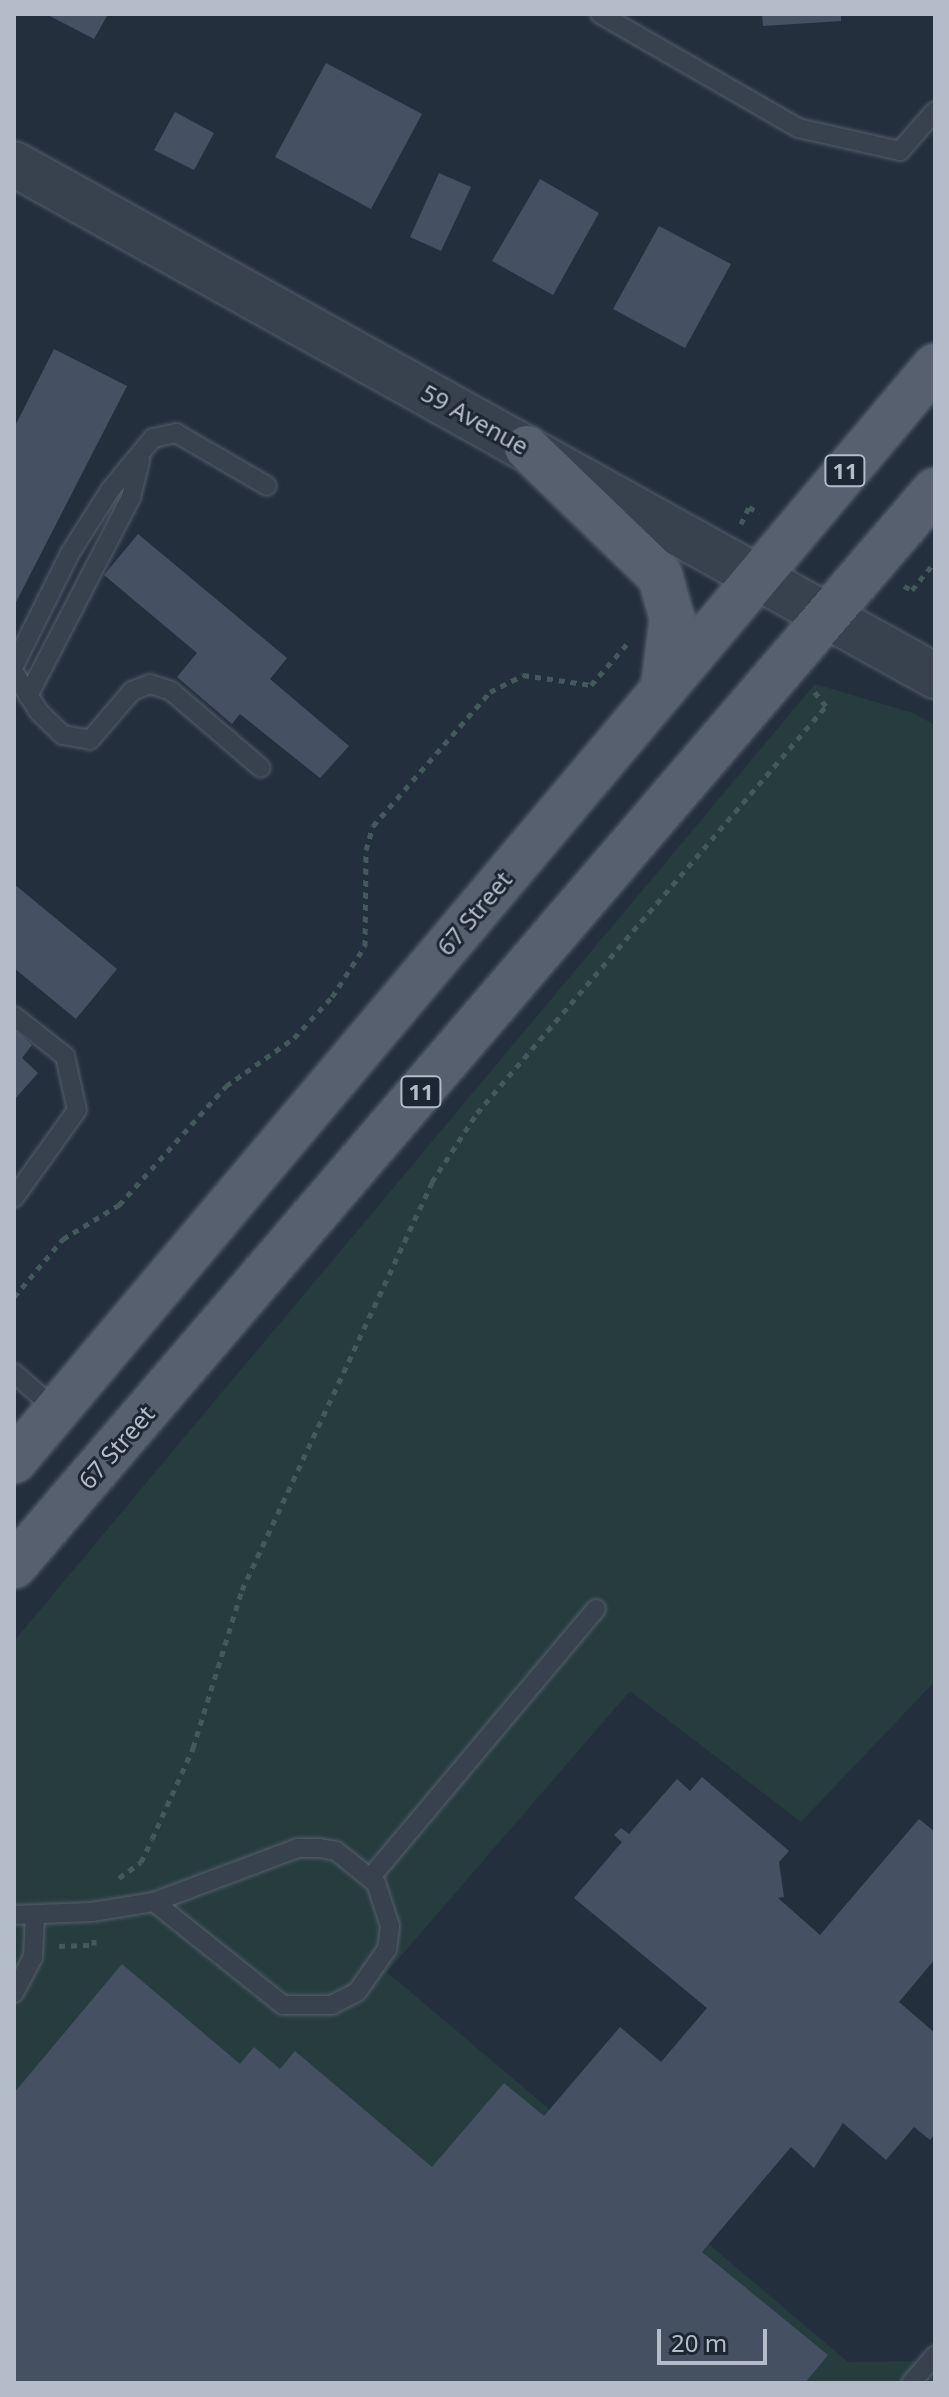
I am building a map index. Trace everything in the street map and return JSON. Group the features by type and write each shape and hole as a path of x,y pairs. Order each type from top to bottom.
{"main road":[{"name":"67 Street","path":"14,1461 935,366"},
{"path":"527,448 660,576 672,618 663,691"},
{"name":"67 Street","path":"14,1566 935,490"}],"street":[{"name":"59 Avenue","path":"14,164 935,676"}],"lane":[{"path":"600,14 798,128 900,151 935,111"},
{"path":"261,768 171,691 150,684 132,691 90,740 63,735 28,696 14,669 70,553 111,489 141,458 153,438 176,433 267,486"},
{"path":"28,696 131,497 141,458"},
{"path":"14,1016 65,1056 77,1110 14,1198"},
{"path":"14,1373 56,1410"},
{"path":"371,1877 596,1609"},
{"path":"14,1915 92,1912 154,1902 298,1848 336,1851 371,1877 385,1900 387,1949 357,1992 332,2005 307,2009 283,2005 265,1995 154,1902"},
{"path":"14,1993 34,1947 35,1915"},
{"path":"911,2383 935,2355"}],"path":[{"path":"912,590 935,562"},
{"path":"14,1297 63,1239 119,1205 226,1086 294,1038 332,997 365,946 366,850 373,826 490,692 523,675 591,685 629,641"},
{"path":"34,1947 94,1945 90,1886 129,1873 152,1839 193,1748 242,1590 432,1182 477,1113 826,706 812,688 824,682"}],"green space":[{"path":"815,684 913,713 935,725 935,1681 801,1822 630,1691 387,1972 848,2362 935,2361 935,2383 14,2383 14,1641"}],"building":[{"path":"46,14 108,14 94,39"},
{"path":"762,14 841,14 841,21 763,26"},
{"path":"326,63 422,114 371,209 275,157"},
{"path":"175,112 214,133 194,170 154,150"},
{"path":"439,173 471,187 441,251 410,237"},
{"path":"540,179 599,213 553,295 492,261"},
{"path":"659,226 731,264 685,348 613,309"},
{"path":"54,349 127,386 14,606 14,428"},
{"path":"138,534 287,658 270,679 349,746 320,778 240,714 232,724 177,677 197,653 104,575"},
{"path":"14,884 117,969 76,1019 14,968"},
{"path":"14,1029 32,1045 22,1058 38,1073 14,1100"},
{"path":"702,1777 789,1851 779,1862 784,1897 778,1898 820,1935 919,1819 935,1832 935,1959 899,2002 935,2033 935,2134 930,2140 914,2127 886,2160 843,2123 814,2168 791,2147 702,2252 828,2355 805,2383 14,2383 14,2093 122,1964 240,2064 254,2047 280,2069 295,2051 432,2167 504,2083 544,2116 620,2027 661,2062 707,2008 574,1898 622,1842 614,1835 621,1828 629,1834 677,1779 690,1791"}]}
